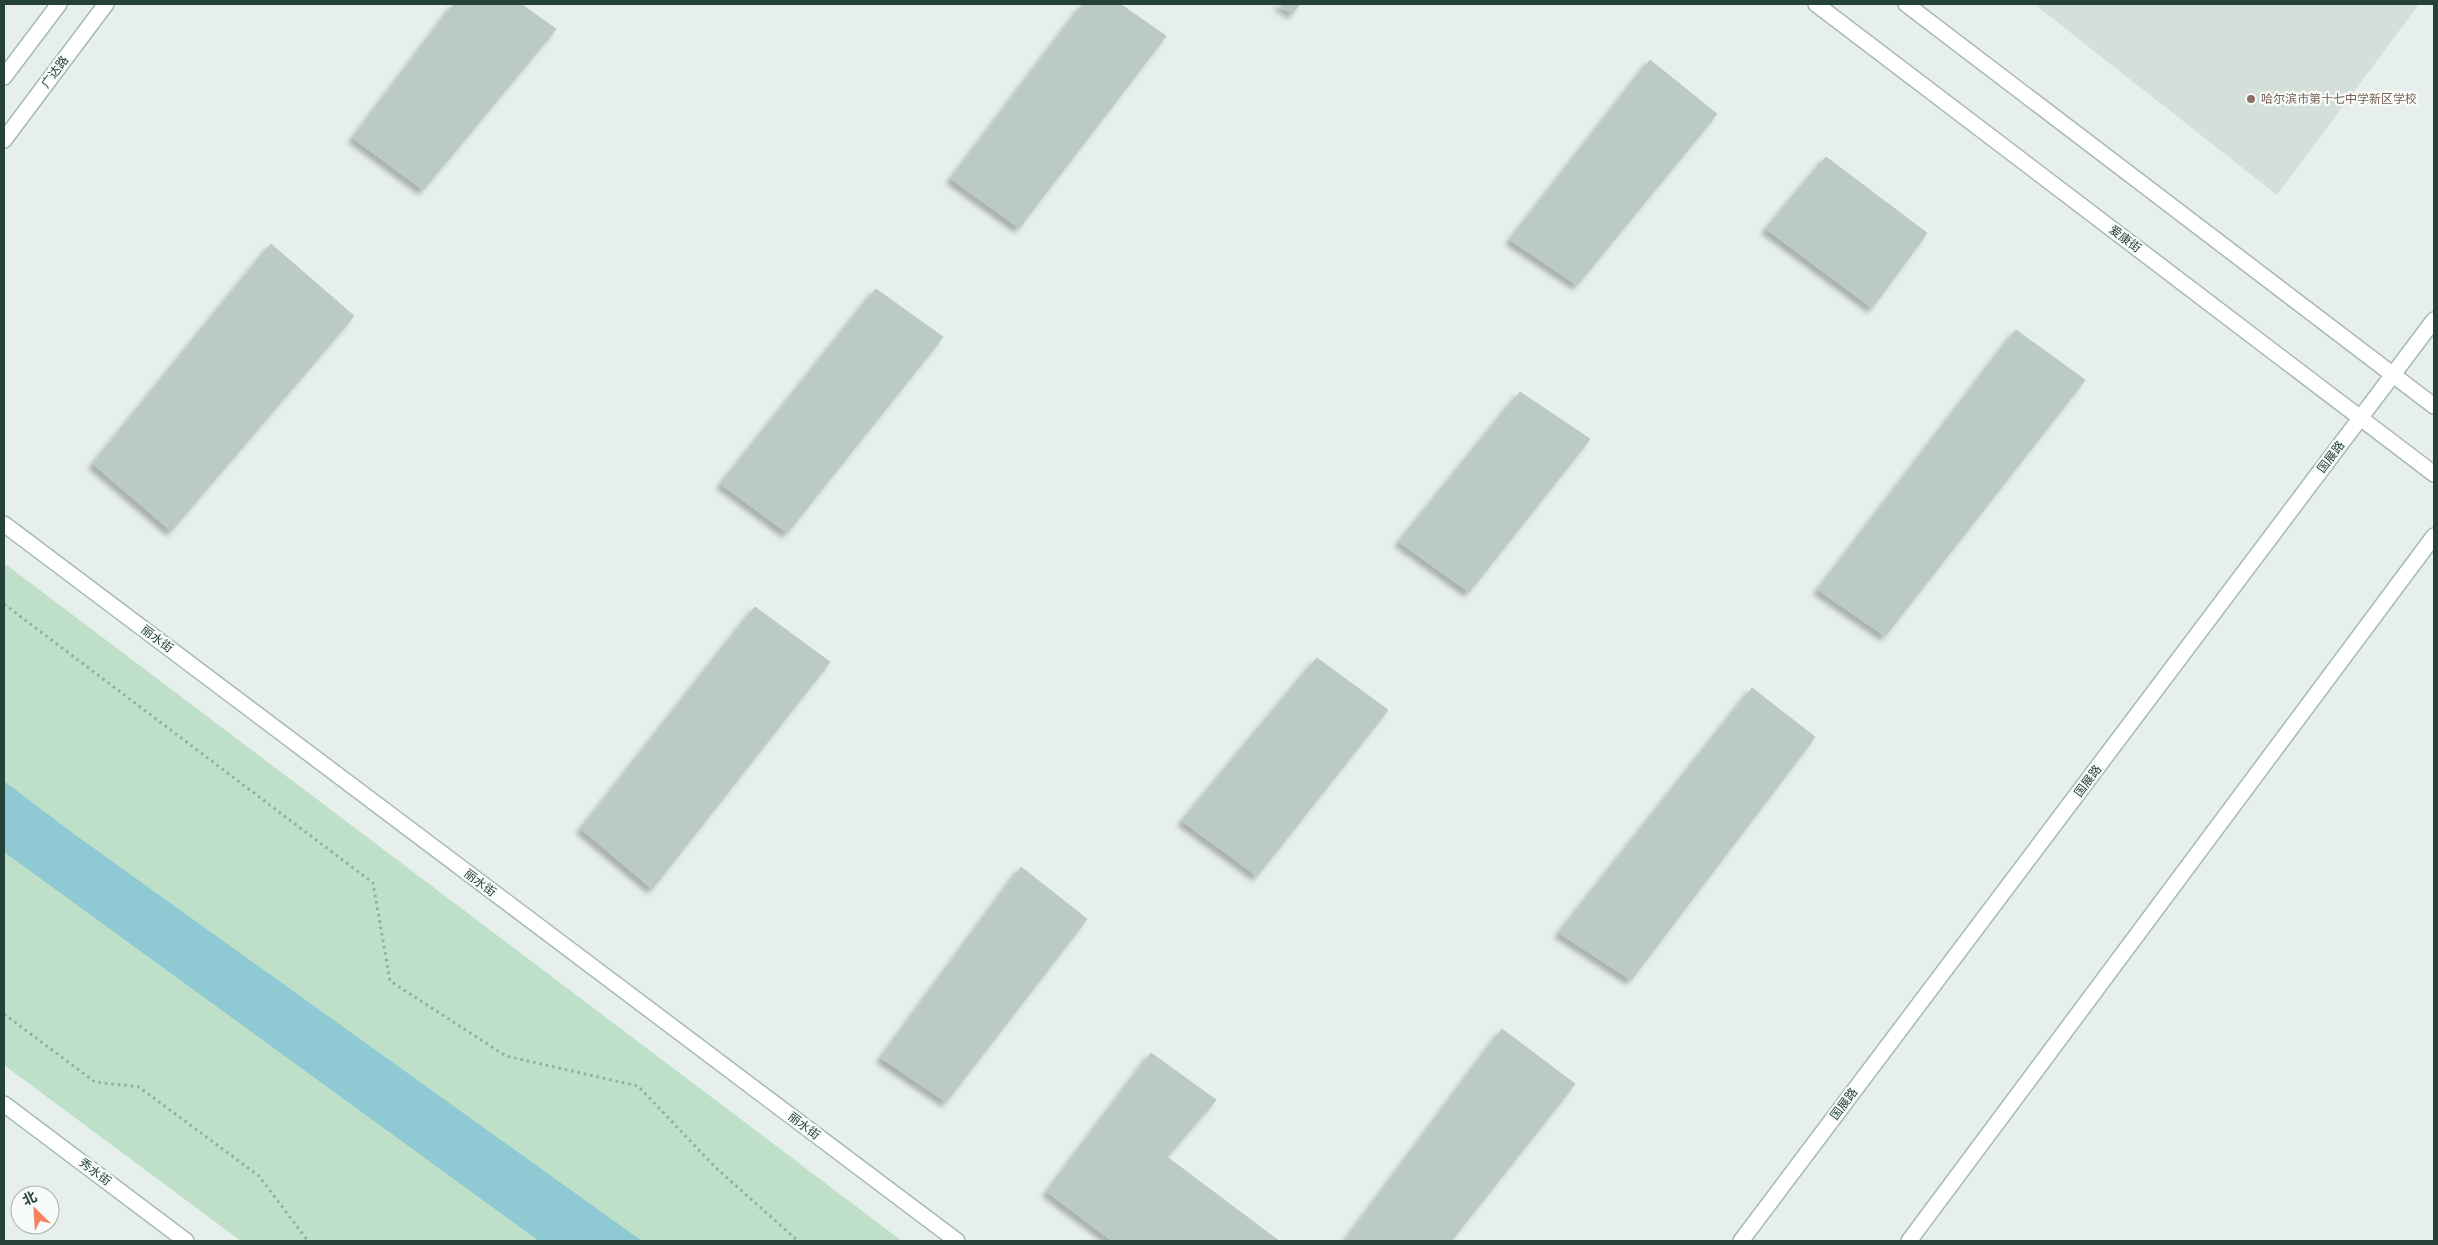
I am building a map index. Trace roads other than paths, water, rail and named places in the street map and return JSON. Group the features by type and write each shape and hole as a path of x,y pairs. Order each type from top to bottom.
{"main road":[{"path":"4,77 59,4"},
{"name":"广达路","path":"4,140 106,4"},
{"name":"爱康街","path":"1816,4 2434,474"},
{"path":"1906,4 2434,406"},
{"name":"国展路","path":"1741,1241 2434,320"},
{"name":"丽水街","path":"4,524 957,1241"},
{"path":"1909,1241 2434,536"},
{"name":"秀水街","path":"4,1104 186,1241"}],"water":[{"path":"4,781 74,834 642,1241 539,1241 4,852"}],"place":[{"name":"哈尔滨市第十七中学新区学校","path":"2251,99"}]}
